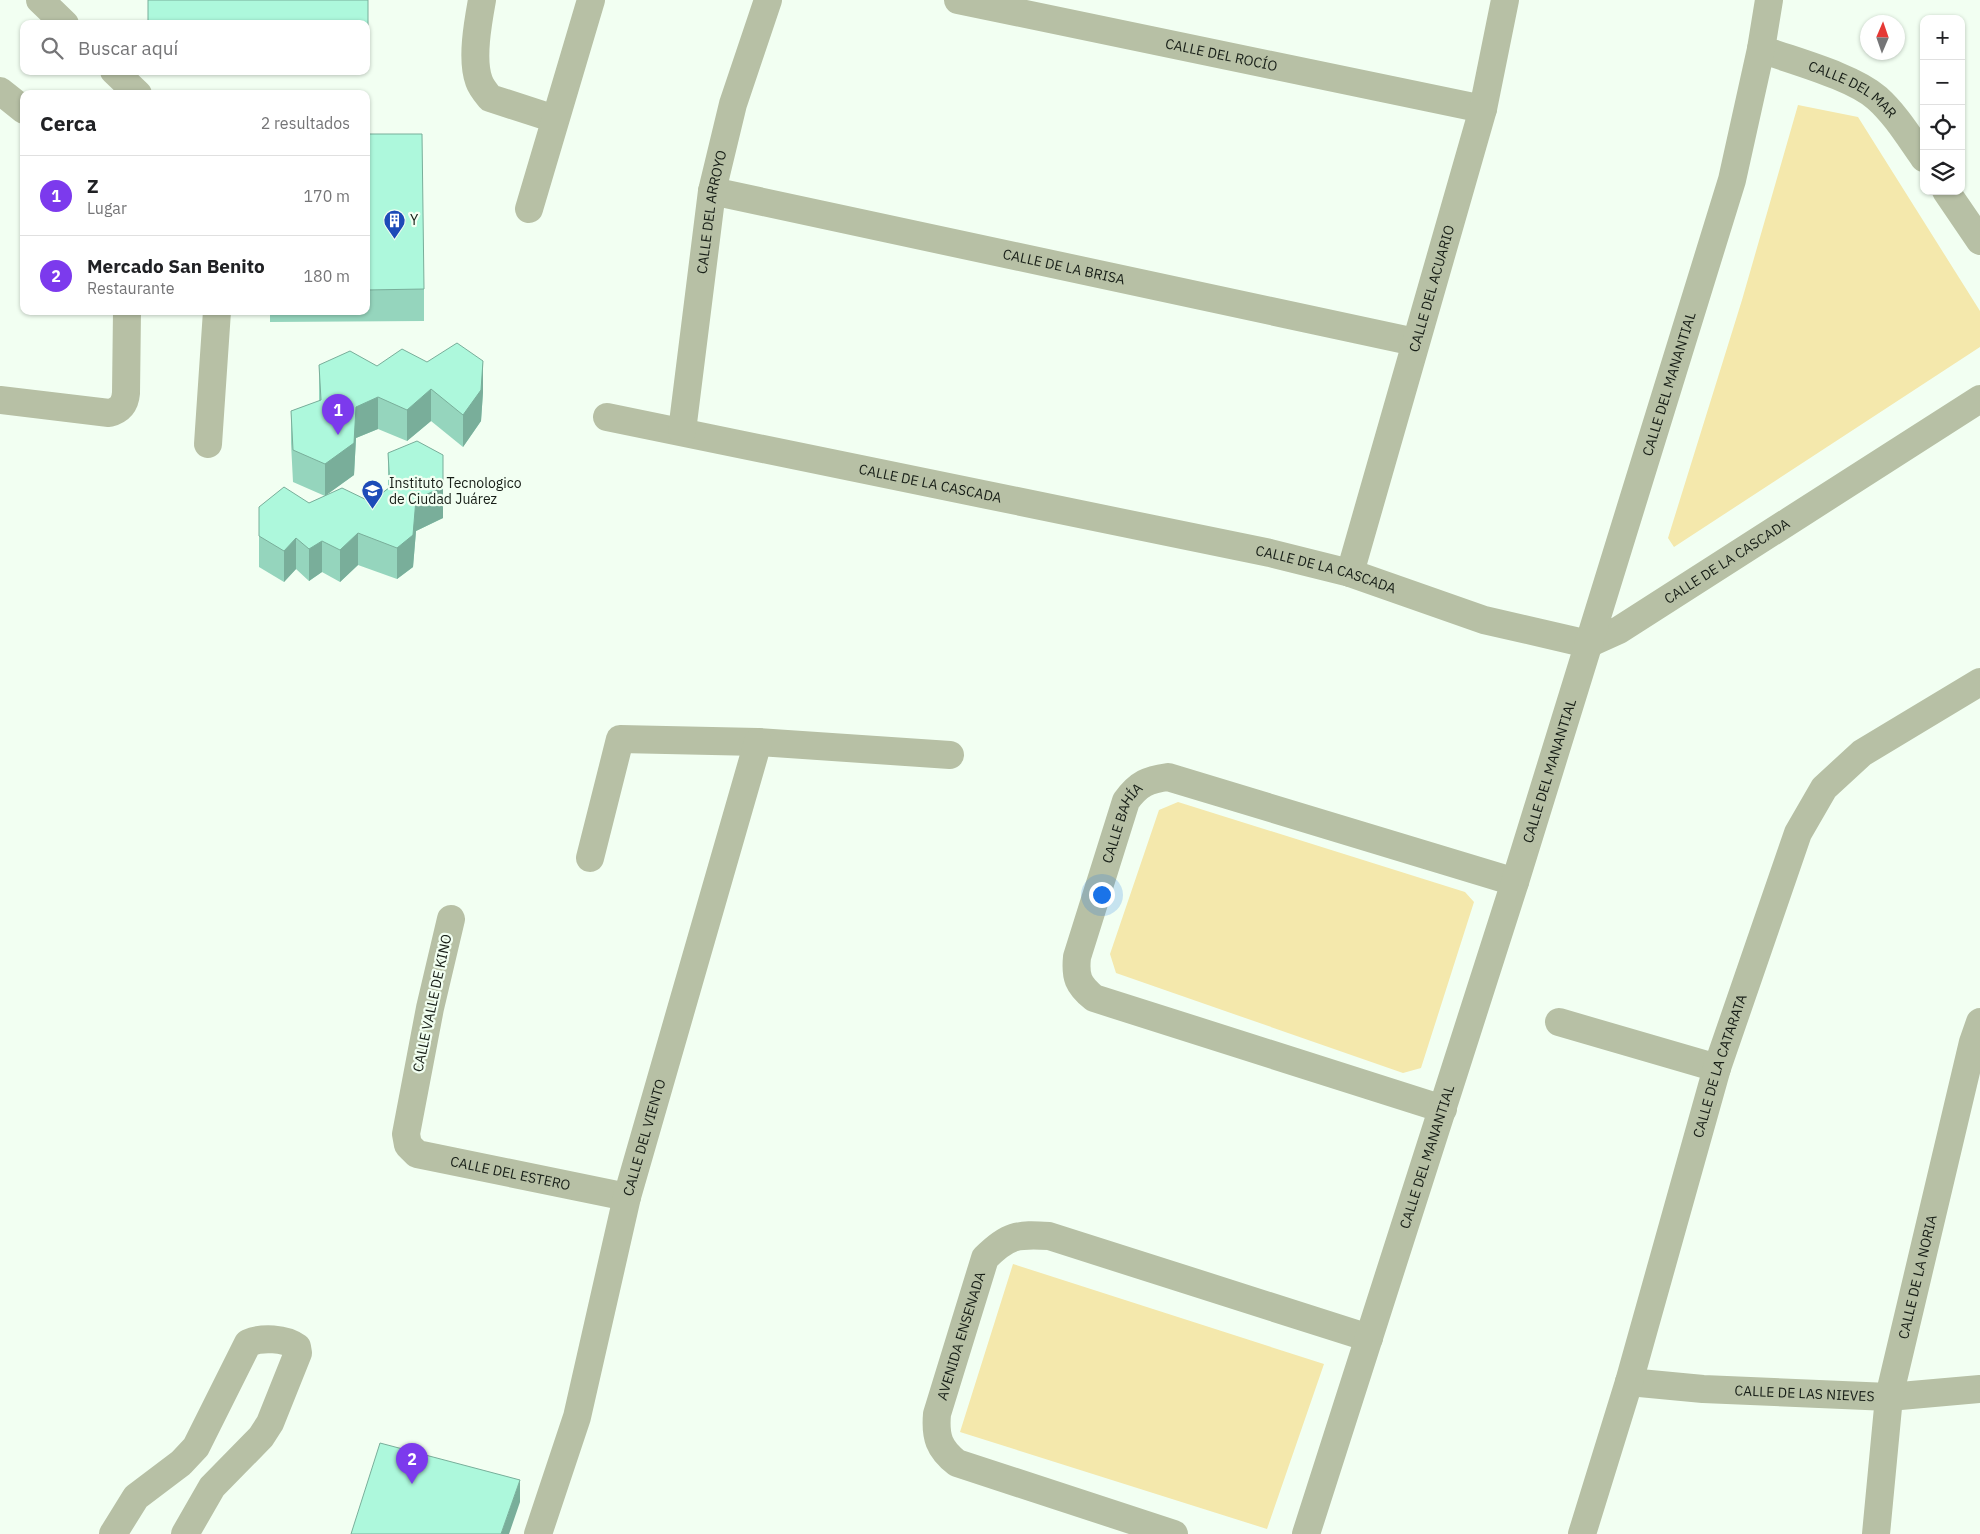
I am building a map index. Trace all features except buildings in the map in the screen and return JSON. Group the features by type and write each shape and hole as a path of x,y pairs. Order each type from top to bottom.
{"street":[{"path":"40,0 61,20"},
{"path":"482,0 476,30 476,60 479,81 490,98 555,119"},
{"path":"529,209 591,0"},
{"name":"CALLE DEL ARROYO","path":"682,431 712,191 733,104 768,0"},
{"name":"CALLE DEL ROCÍO","path":"958,0 1483,109"},
{"name":"CALLE DEL ACUARIO","path":"1350,573 1483,109 1505,0"},
{"name":"CALLE DEL MANANTIAL","path":"1306,1534 1515,882 1732,180 1761,49 1769,0"},
{"name":"CALLE DEL MAR","path":"1761,49 1853,82 1876,97 1899,122 1920,152"},
{"path":"118,75 134,90"},
{"path":"0,91 20,107"},
{"name":"CALLE DE LA BRISA","path":"712,191 1415,342"},
{"path":"1949,195 1980,241"},
{"path":"0,400 109,413 118,410 126,400 127,315"},
{"path":"208,444 217,315"},
{"name":"CALLE DE LA CASCADA","path":"607,417 1270,553 1350,573 1484,620 1588,644 1619,630 1980,399"},
{"name":"CALLE DE LA CATARATA","path":"1582,1534 1629,1382 1717,1068 1798,832 1824,788 1862,752 1980,682"},
{"path":"590,858 620,739 758,742 950,755"},
{"name":"CALLE DEL VIENTO","path":"538,1534 577,1417 627,1197 758,742"},
{"name":"CALLE BAHÍA","path":"1443,1109 1094,998 1083,989 1078,980 1077,957 1126,801 1133,791 1148,780 1168,777 1515,882"},
{"name":"CALLE VALLE DE KINO","path":"406,1134 430,1008 451,919"},
{"path":"1559,1022 1717,1068"},
{"name":"CALLE DE LA NORIA","path":"1876,1534 1889,1397 1973,1042 1980,1022"},
{"name":"CALLE DEL ESTERO","path":"406,1134 408,1145 417,1154 627,1197"},
{"name":"AVENIDA ENSENADA","path":"1174,1534 957,1463 946,1454 935,1430 937,1414 985,1258 1008,1238 1024,1234 1049,1236 1369,1338"},
{"path":"113,1534 136,1497 181,1463 196,1447 206,1431 248,1343 263,1339 289,1342 297,1347 298,1353 270,1423 261,1437 212,1487 185,1534"},
{"name":"CALLE DE LAS NIEVES","path":"1629,1382 1703,1389 1889,1397 1980,1389"},
{"path":"181,1463 212,1487"}],"shaded area":[{"path":"1798,105 1858,117 1980,311 1980,347 1674,547 1668,538 1742,300"},
{"path":"1178,802 1465,892 1474,902 1421,1068 1403,1073 1116,973 1110,954 1159,810"},
{"path":"1013,1264 1324,1364 1267,1529 960,1432"}],"place":[{"name":"Y","path":"394,239"},
{"name":"Z","path":"338,435"},
{"name":"Instituto Tecnologico de Ciudad Juárez","path":"373,510"},
{"name":"Mercado San Benito","path":"412,1484"}]}
